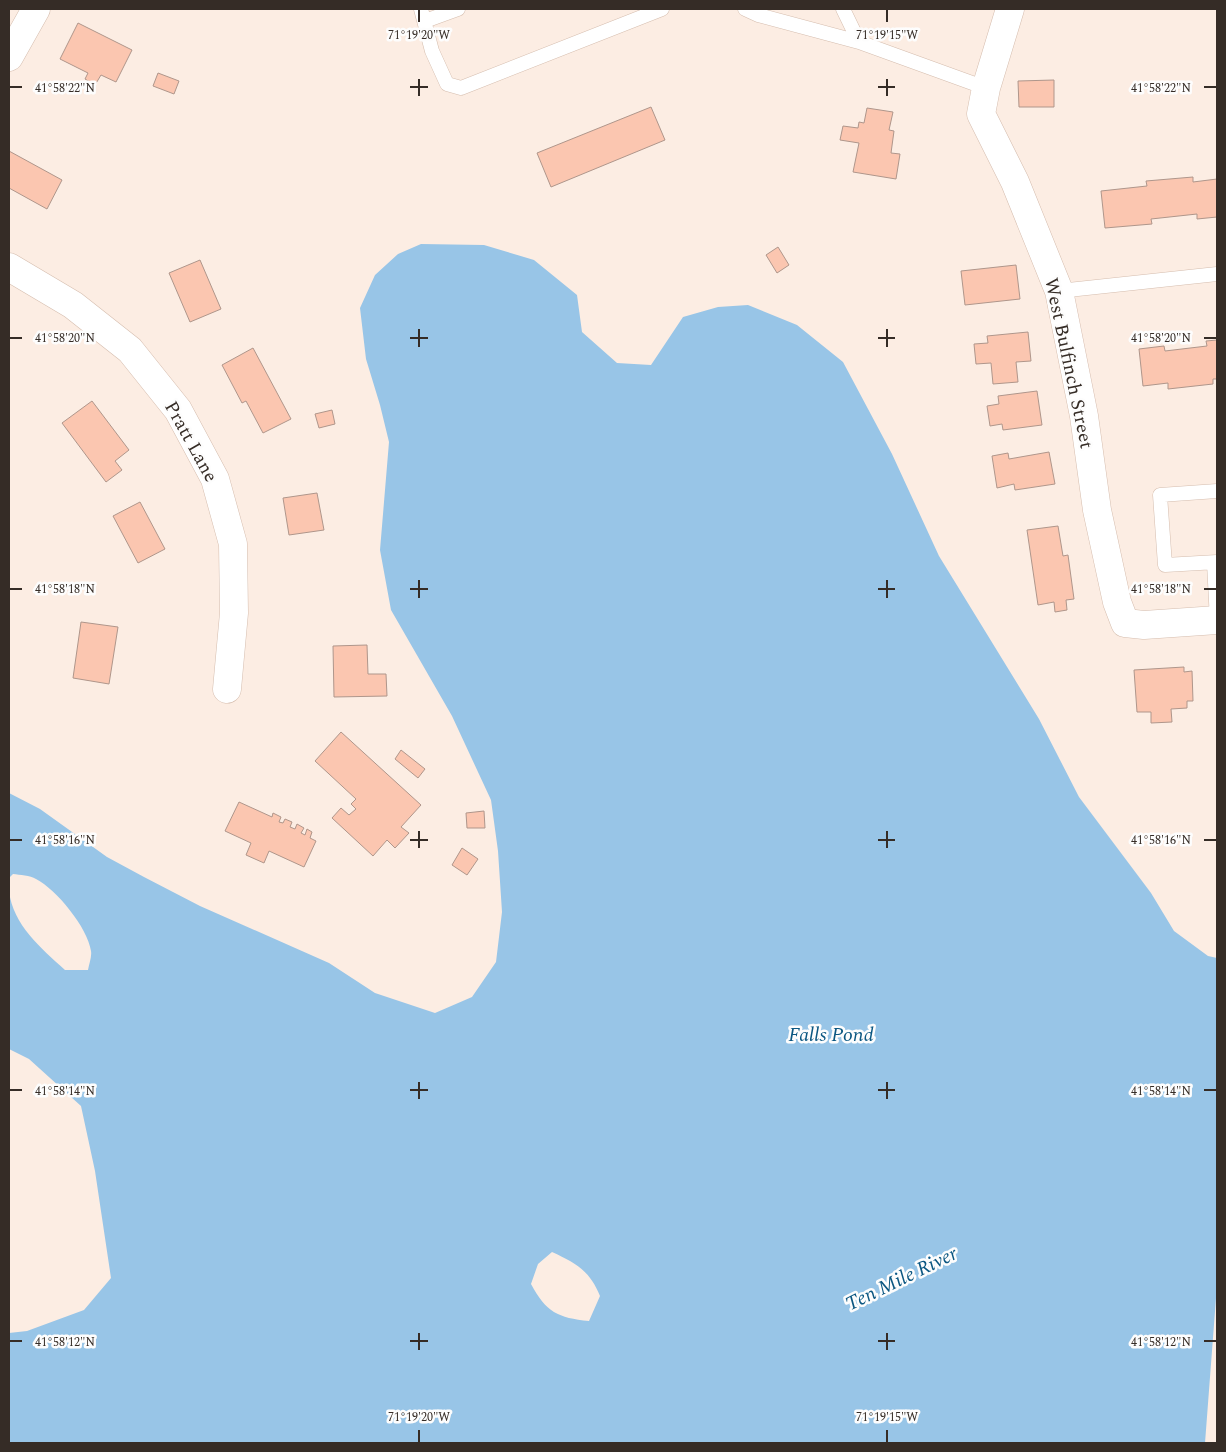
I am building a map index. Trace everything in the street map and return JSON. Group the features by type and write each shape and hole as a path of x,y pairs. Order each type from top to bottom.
{"street":[{"path":"9,57 36,9"},
{"path":"986,88 1010,9"},
{"name":"West Bulfinch Street","path":"986,88 981,114 1015,182 1059,291 1084,416 1097,510 1117,602 1125,623 1144,625 1217,620"},
{"name":"Pratt Lane","path":"9,267 73,305 130,350 178,410 215,479 233,544 234,613 227,689"}],"lane":[{"path":"458,9 423,15 432,51 447,84 461,88 662,9"},
{"path":"745,9 758,15 859,42 986,88"},
{"path":"843,9 859,42"},
{"path":"1059,291 1217,274"},
{"path":"1217,492 1160,495 1165,565 1216,562 1217,620"}],"water":[{"name":"Falls Pond","path":"421,244 484,245 534,260 577,295 582,332 617,363 651,365 683,317 718,307 748,305 797,325 843,362 892,454 939,556 1039,719 1079,797 1151,893 1174,931 1208,956 1217,958 1217,1285 1205,1443 9,1443 9,1333 27,1331 84,1310 111,1278 95,1171 81,1106 29,1059 9,1049 9,891 16,915 22,925 38,944 65,970 88,970 91,953 89,942 78,921 53,891 36,879 25,875 13,874 9,878 9,793 40,809 107,857 200,906 329,963 375,993 435,1013 472,997 496,962 502,912 498,851 491,800 452,716 391,610 380,550 389,442 366,359 360,308 375,275 398,254","holes":["552,1252 587,1274 600,1296 589,1321 569,1318 554,1312 542,1301 531,1284 538,1264"]}],"building":[{"path":"78,23 132,50 116,82 101,75 95,85 85,79 88,73 60,59"},
{"path":"158,73 179,81 174,94 153,86"},
{"path":"1054,80 1054,107 1019,107 1018,81"},
{"path":"651,107 665,140 551,187 537,153"},
{"path":"867,108 893,112 889,130 894,131 891,153 900,154 896,179 853,172 859,143 840,140 843,126 858,128 859,122 864,123"},
{"path":"9,151 62,180 47,209 9,188"},
{"path":"1193,177 1193,182 1217,179 1217,217 1197,219 1197,214 1151,219 1152,224 1105,228 1101,191 1147,186 1146,181"},
{"path":"778,247 789,265 777,273 766,255"},
{"path":"200,260 221,309 190,322 169,273"},
{"path":"1016,265 1020,299 965,305 961,271"},
{"path":"1028,332 1031,361 1016,362 1018,382 993,384 991,363 976,364 974,344 988,343 987,336"},
{"path":"1217,340 1217,379 1213,379 1213,384 1168,389 1168,383 1143,386 1139,349 1164,346 1165,351 1207,346 1206,341"},
{"path":"253,348 291,419 263,433 246,401 242,403 222,365"},
{"path":"1037,391 1042,425 1003,430 1002,424 990,426 987,406 999,404 998,396"},
{"path":"92,401 129,450 115,461 122,470 106,482 62,423"},
{"path":"332,410 335,424 319,428 315,414"},
{"path":"1049,452 1055,484 1015,490 1014,484 997,488 992,456 1008,453 1009,459"},
{"path":"317,493 324,530 289,535 283,498"},
{"path":"140,502 165,549 138,563 113,516"},
{"path":"1058,526 1063,556 1068,555 1074,599 1066,600 1067,610 1055,612 1054,602 1038,605 1027,530"},
{"path":"81,622 118,627 109,684 73,678"},
{"path":"367,645 368,674 386,674 387,696 334,697 333,646"},
{"path":"1184,667 1184,672 1192,671 1193,701 1187,701 1187,708 1171,709 1172,722 1151,723 1151,712 1137,712 1134,670"},
{"path":"341,732 421,805 401,827 409,833 395,848 387,840 373,856 332,818 341,808 349,815 356,809 351,804 356,799 315,761"},
{"path":"401,750 425,769 418,778 395,759"},
{"path":"239,802 272,817 273,813 281,817 279,822 283,823 285,819 292,822 290,827 295,829 297,824 304,828 301,833 305,835 307,829 312,832 310,838 316,841 304,867 269,851 264,863 246,855 251,843 225,831"},
{"path":"484,811 485,828 467,828 466,813"},
{"path":"462,848 478,859 467,875 452,865"}],"water label":[{"name":"Ten Mile River","path":"901,1278"}]}
